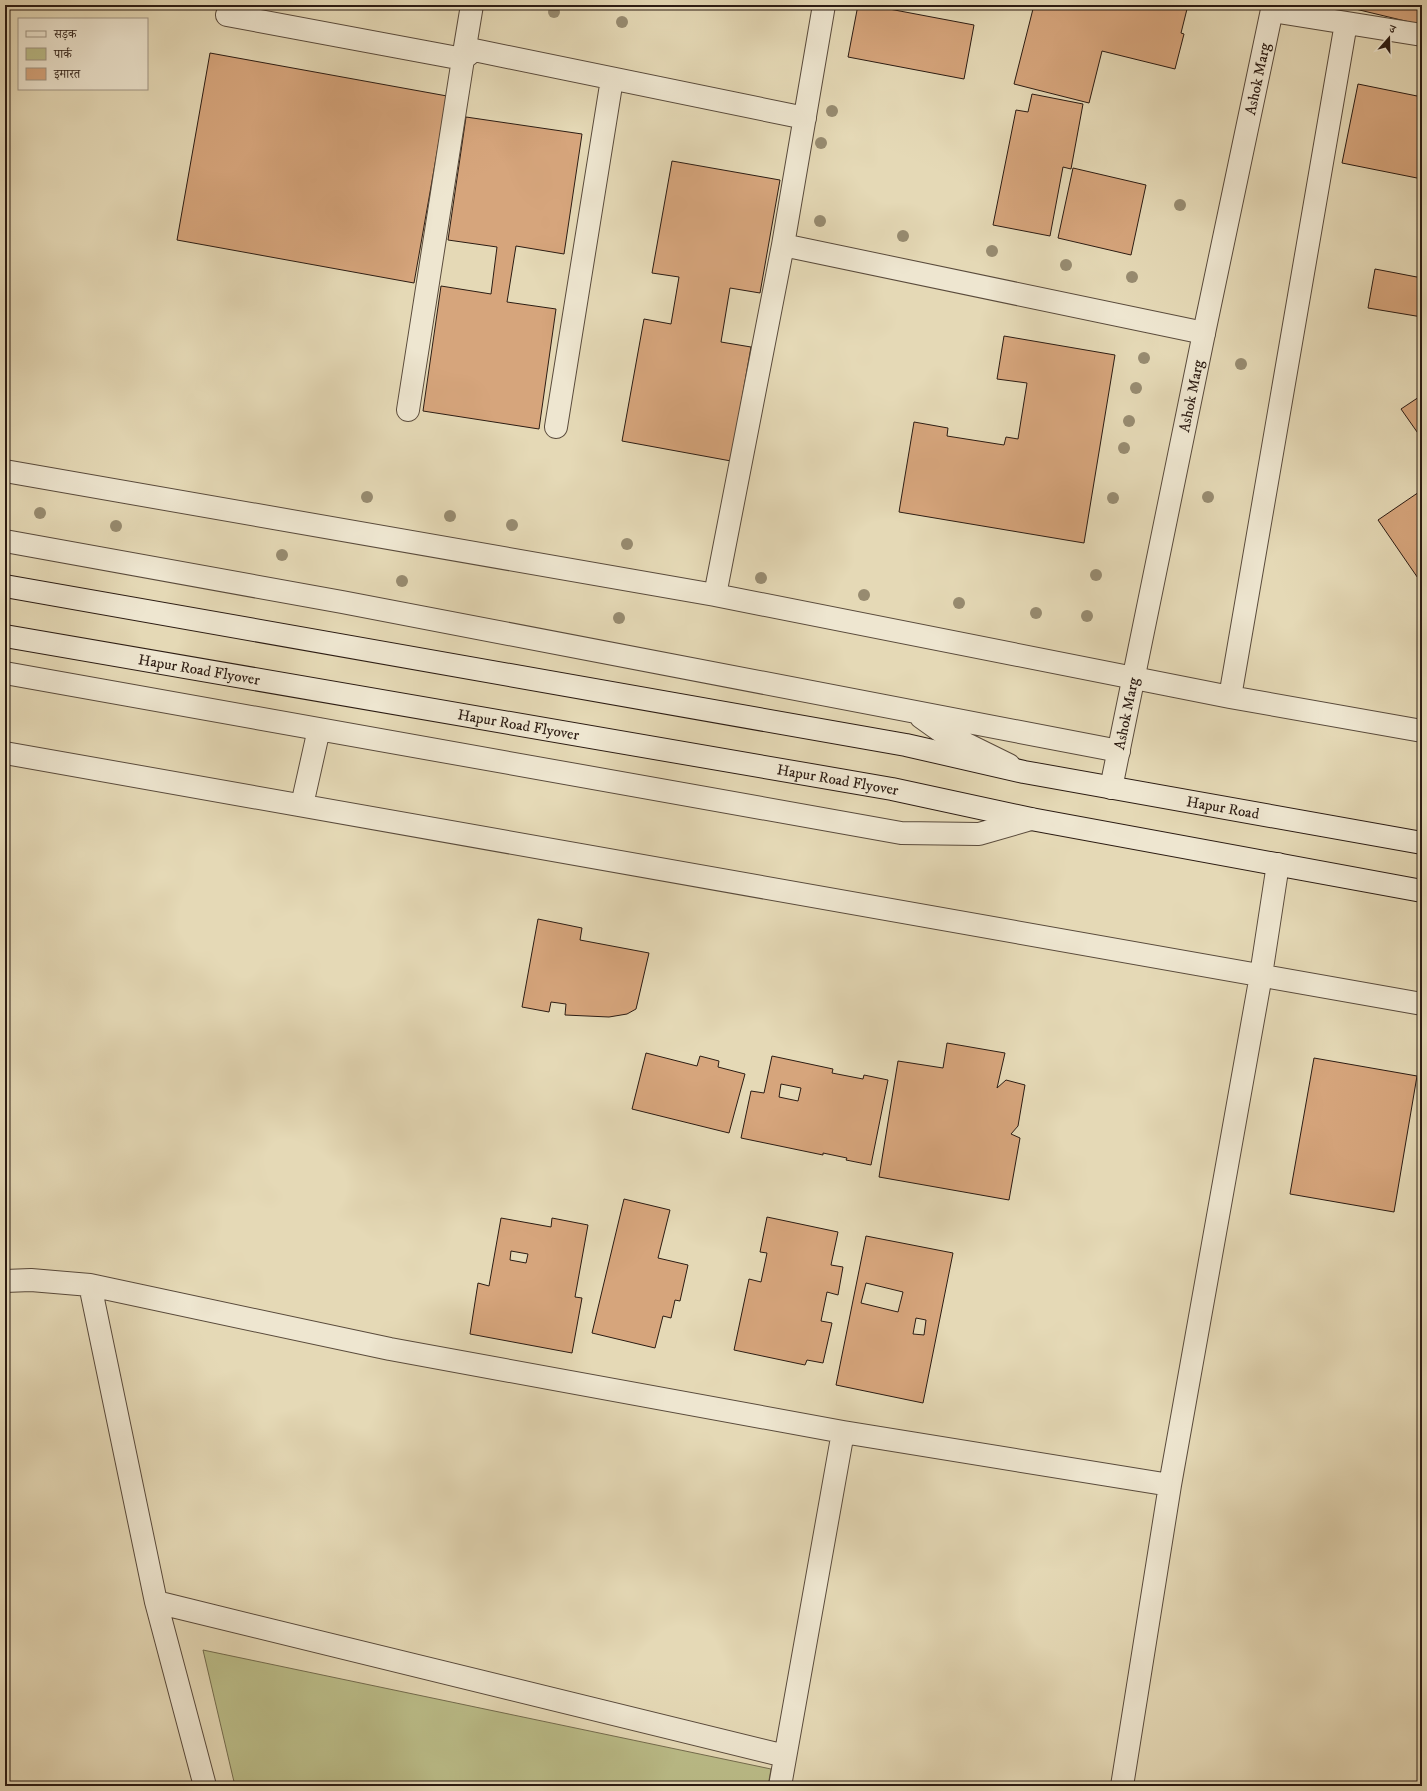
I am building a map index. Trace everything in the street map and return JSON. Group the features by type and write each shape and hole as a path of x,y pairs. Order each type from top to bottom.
{"street":[{"path":"408,410 472,5"},
{"path":"715,595 783,245 824,5"},
{"path":"1273,8 1315,12 1346,23 1422,36"},
{"name":"Ashok Marg","path":"1111,788 1204,333 1273,8"},
{"path":"227,15 463,59 474,50 805,118"},
{"path":"1230,697 1346,23"},
{"path":"556,427 612,79"},
{"path":"783,245 1204,333"},
{"path":"5,471 715,595 1230,697 1422,731"},
{"path":"5,541 342,602 1119,751"},
{"path":"5,586 906,745 1024,772"},
{"name":"Hapur Road Flyover","path":"5,636 892,789 1031,819"},
{"path":"5,673 901,833 979,834 1031,819 1422,891"},
{"path":"912,711 942,732 1024,772"},
{"path":"302,805 319,729"},
{"path":"5,753 1422,1004"},
{"name":"Hapur Road","path":"1024,772 1422,843"},
{"path":"1122,1786 1170,1486 1261,975 1278,864"},
{"path":"5,1281 31,1280 90,1285 390,1349 844,1432 1170,1486"},
{"path":"90,1285 156,1602 204,1786"},
{"path":"780,1786 844,1432"},
{"path":"156,1602 785,1756"}],"green space":[{"path":"203,1650 771,1769 768,1786 235,1786"}],"building":[{"path":"858,5 868,5 974,25 964,79 848,57"},
{"path":"1034,5 1188,5 1181,33 1184,34 1175,69 1102,51 1089,103 1014,84"},
{"path":"1347,5 1422,5 1422,25 1347,7"},
{"path":"210,53 447,96 414,283 177,240"},
{"path":"1358,84 1422,97 1422,179 1342,163"},
{"path":"1032,94 1083,104 1071,169 1063,167 1050,236 993,225 1016,110 1028,112"},
{"path":"466,117 582,134 564,254 516,246 507,302 556,309 539,429 423,411 441,286 491,294 497,247 448,240"},
{"path":"672,161 780,180 760,293 730,288 721,342 751,347 731,461 622,441 644,319 671,324 679,277 652,273"},
{"path":"1073,168 1146,185 1131,255 1058,238"},
{"path":"1375,269 1422,278 1422,317 1368,308"},
{"path":"1004,336 1115,355 1084,543 899,512 914,422 948,428 947,436 1004,445 1006,437 1018,439 1027,383 997,379"},
{"path":"1422,395 1422,439 1401,409"},
{"path":"1422,490 1422,584 1378,520"},
{"path":"538,919 582,928 580,940 649,953 636,1009 627,1014 609,1017 565,1015 566,1004 551,1002 549,1012 522,1007"},
{"path":"947,1043 1005,1053 997,1088 1006,1080 1025,1085 1018,1126 1011,1134 1020,1138 1009,1200 879,1177 898,1061 943,1068"},
{"path":"646,1053 697,1066 700,1056 719,1061 718,1067 745,1074 729,1133 632,1109"},
{"path":"772,1056 833,1069 832,1073 863,1079 864,1075 888,1080 871,1165 846,1160 847,1158 823,1153 823,1155 741,1138 751,1091 764,1093","holes":["781,1084 801,1088 798,1101 779,1097"]},
{"path":"1314,1058 1417,1076 1394,1212 1290,1194"},
{"path":"624,1199 670,1210 658,1258 688,1265 680,1301 675,1300 671,1318 663,1316 655,1348 592,1333"},
{"path":"767,1217 838,1232 831,1265 843,1267 838,1295 827,1292 821,1321 832,1323 823,1363 807,1360 805,1365 734,1350 749,1279 761,1282 767,1253 760,1252"},
{"path":"501,1218 551,1227 552,1218 588,1225 575,1297 582,1298 572,1353 470,1334 478,1283 489,1286","holes":["511,1251 528,1254 526,1263 510,1260"]},
{"path":"866,1236 953,1253 923,1403 836,1385","holes":["866,1283 903,1292 898,1312 861,1303","916,1318 926,1320 924,1335 913,1334"]}]}
